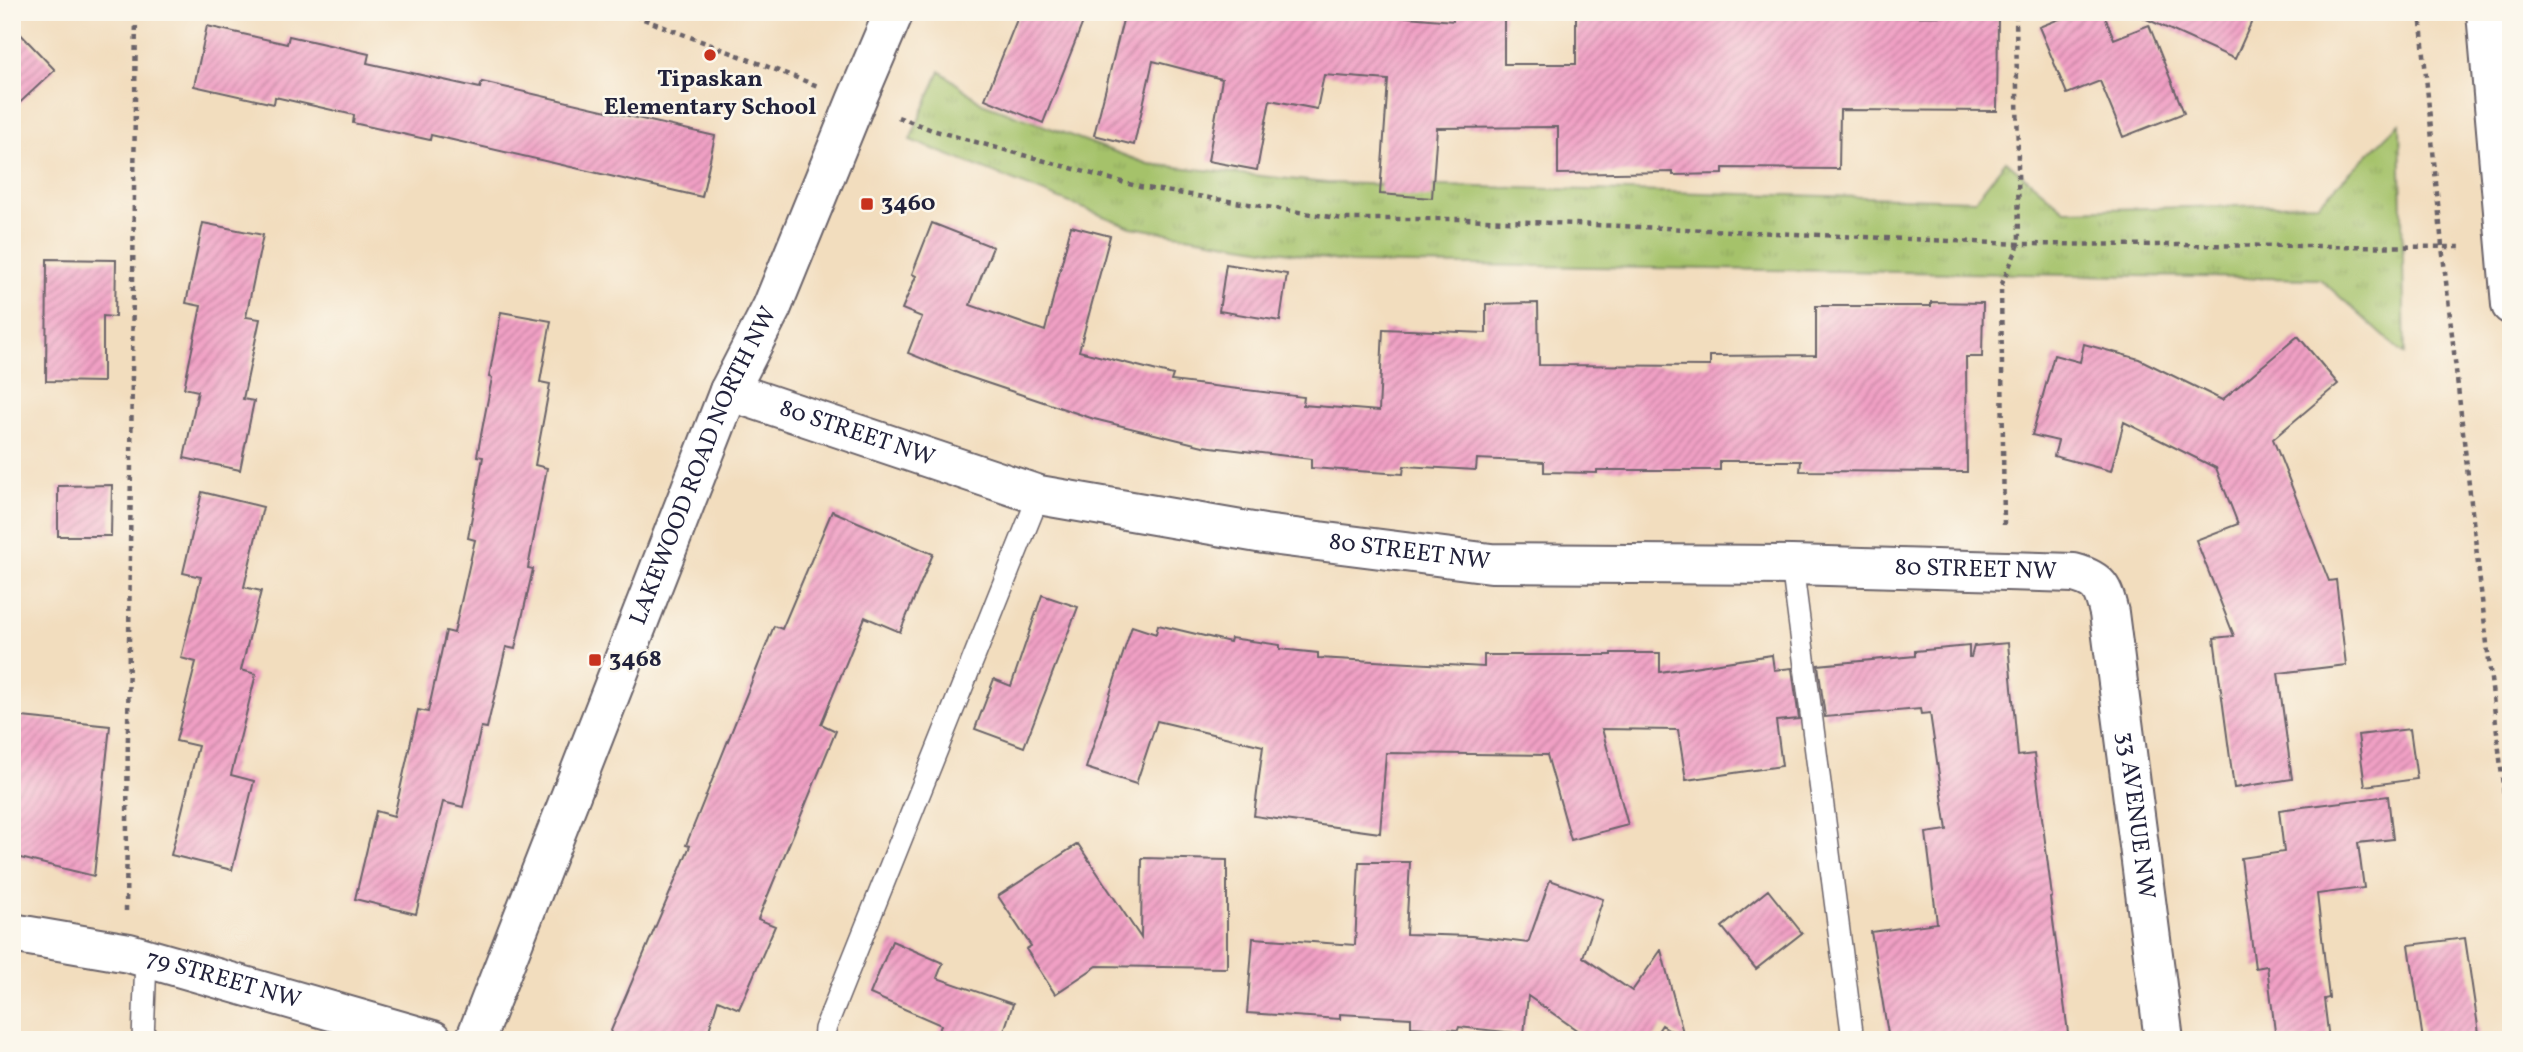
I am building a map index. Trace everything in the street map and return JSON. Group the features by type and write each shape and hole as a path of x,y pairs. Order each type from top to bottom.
{"street":[{"name":"LAKEWOOD ROAD NORTH NW","path":"475,1040 729,391 772,307 894,12"},
{"path":"2486,12 2511,305"},
{"name":"80 STREET NW","path":"729,391 1039,495 1264,534 1491,563 1792,565 2074,572 2090,578 2104,591"},
{"name":"33 AVENUE NW","path":"2104,591 2164,1040"},
{"name":"79 STREET NW","path":"12,933 129,953 433,1040"}],"lane":[{"path":"824,1040 825,1029 1039,495"},
{"path":"1792,565 1853,1040"},
{"path":"143,1040 146,958"}],"path":[{"path":"126,913 136,12"},
{"path":"625,12 825,89"},
{"path":"2004,525 2001,286 2019,244 2016,12"},
{"path":"2420,12 2442,246 2511,856"},
{"path":"898,117 932,130 1140,187 1343,219 1463,219 2019,244 2474,247"}],"green space":[{"path":"940,71 982,103 1148,164 1327,183 1975,200 2006,161 2065,210 2318,204 2400,123 2405,355 2320,279 1351,263 1131,227 910,140"}],"building":[{"path":"1020,12 1087,12 1043,123 985,99"},
{"path":"1125,12 1348,12 1453,21 1452,12 1504,12 1504,64 1576,64 1576,13 1777,12 1777,17 1998,16 1997,111 1840,110 1839,169 1723,168 1723,174 1558,174 1558,127 1437,128 1432,198 1380,194 1388,80 1324,75 1317,109 1270,100 1257,170 1208,161 1222,79 1153,61 1134,145 1094,135"},
{"path":"2077,12 2103,12 2114,39 2149,25 2184,113 2123,137 2100,81 2067,94 2039,27"},
{"path":"2131,12 2256,12 2235,59"},
{"path":"12,25 55,70 12,110"},
{"path":"207,26 287,44 289,36 369,54 367,63 480,88 482,82 715,136 702,197 431,135 430,140 353,123 354,115 275,97 274,104 194,86"},
{"path":"203,223 263,235 246,317 260,319 243,399 254,401 240,470 184,458 198,391 184,388 201,306 186,303"},
{"path":"932,223 993,247 970,305 1045,331 1071,226 1110,236 1079,351 1173,375 1171,381 1304,397 1303,405 1379,411 1383,329 1486,333 1486,304 1538,303 1539,365 1710,366 1710,356 1816,355 1816,306 1983,303 1982,357 1966,357 1967,472 1800,471 1801,461 1720,461 1720,470 1544,472 1544,462 1477,459 1476,470 1404,466 1403,474 1311,468 1311,459 1203,446 1094,419 960,374 908,353 922,317 902,309 916,276 912,274"},
{"path":"47,259 116,260 115,317 103,316 103,382 46,381"},
{"path":"1226,264 1287,274 1280,321 1219,311"},
{"path":"501,312 551,321 540,382 550,384 535,465 547,468 528,568 533,569 515,649 506,647 487,728 481,727 463,807 443,802 416,914 355,899 376,811 394,816 418,710 428,712 446,631 454,633 475,540 468,538 483,457 477,456"},
{"path":"2298,336 2338,384 2273,439 2329,581 2336,580 2346,665 2278,673 2292,779 2234,788 2214,638 2234,636 2196,540 2238,524 2216,468 2124,422 2111,471 2054,456 2058,441 2032,435 2054,355 2080,362 2084,344 2139,359 2222,400"},
{"path":"112,485 111,536 58,536 58,486"},
{"path":"202,492 263,507 244,587 261,591 241,670 256,674 231,775 254,781 232,870 171,855 198,746 176,741 196,662 181,658 201,577 183,573"},
{"path":"832,511 933,554 900,632 865,617 821,724 836,731 758,919 775,926 739,1009 718,1000 706,1040 607,1040 690,846 686,845 774,626 782,629"},
{"path":"1042,595 1078,607 1024,747 975,729 994,679 1011,686"},
{"path":"1158,625 1230,642 1231,638 1280,645 1280,649 1318,653 1318,658 1484,667 1484,655 1660,653 1660,672 1772,655 1774,670 1792,668 1799,719 1776,721 1782,766 1686,780 1678,730 1602,729 1628,825 1571,840 1547,755 1386,753 1380,833 1254,816 1263,746 1157,721 1136,784 1086,768 1132,626 1156,634"},
{"path":"2008,643 2018,756 2034,754 2069,1040 1889,1040 1871,932 1937,923 1926,833 1947,830 1930,713 1921,714 1920,709 1825,717 1818,665 1915,656 1915,651 1969,646 1971,657 1974,646"},
{"path":"12,716 110,726 94,876 12,856"},
{"path":"2410,729 2417,779 2365,786 2358,735"},
{"path":"2388,796 2393,839 2358,843 2364,888 2317,894 2329,998 2324,999 2329,1040 2276,1040 2267,966 2255,968 2241,858 2284,852 2279,810"},
{"path":"1078,844 1141,938 1142,858 1227,860 1227,968 1097,966 1055,994 1026,949 1031,946 998,896"},
{"path":"1359,862 1410,862 1406,934 1472,936 1528,943 1550,880 1603,899 1583,957 1632,991 1661,950 1685,1040 1662,1025 1652,1040 1591,1040 1528,996 1524,1034 1459,1027 1458,1030 1411,1027 1411,1018 1340,1014 1340,1019 1247,1013 1253,938 1355,945"},
{"path":"1768,890 1802,933 1756,969 1722,927"},
{"path":"2465,938 2480,1040 2423,1040 2409,945"},
{"path":"892,941 943,963 937,978 1013,1004 1001,1040 936,1040 941,1025 870,994"}],"place":[{"name":"Tipaskan Elementary School","path":"710,55"},
{"name":"3460","path":"867,204"},
{"name":"3468","path":"595,660"}]}
